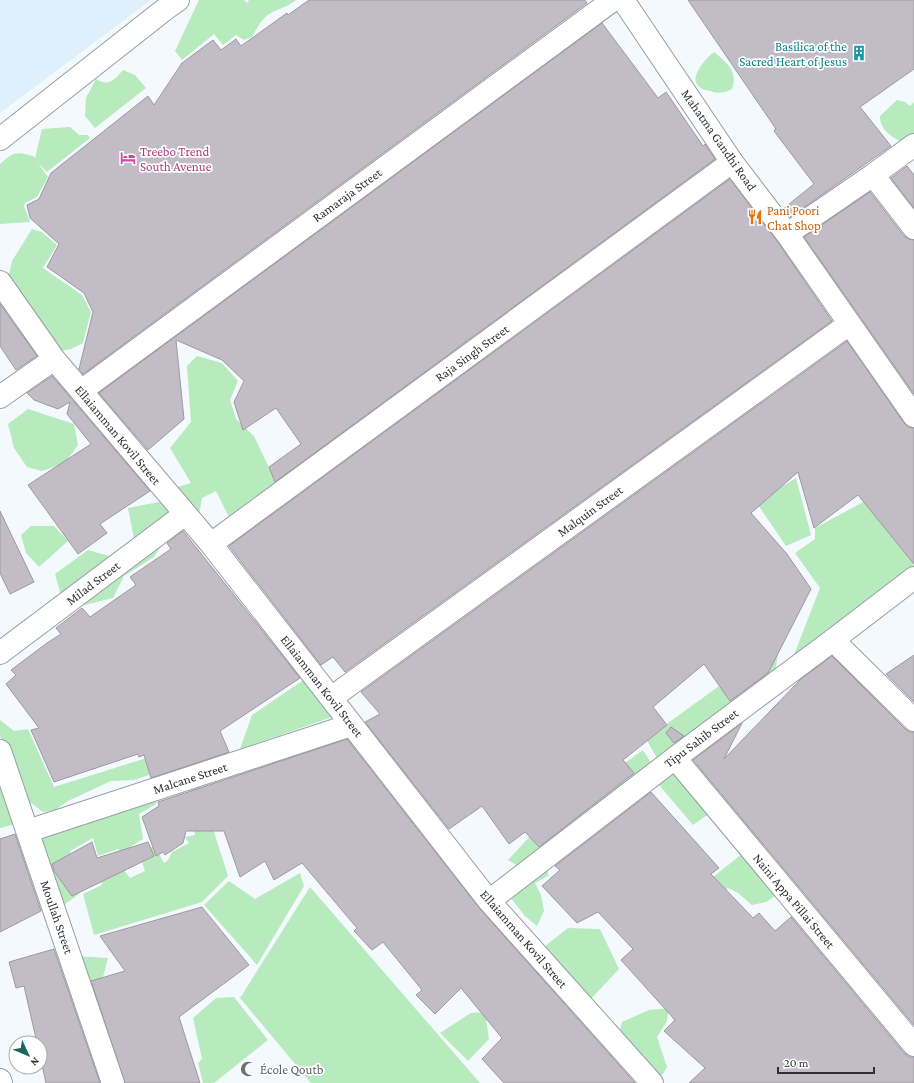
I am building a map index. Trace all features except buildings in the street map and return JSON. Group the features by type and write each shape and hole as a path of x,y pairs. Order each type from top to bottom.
{"street":[{"path":"0,139 178,0"},
{"name":"Ramaraja Street","path":"81,390 613,0"},
{"name":"Mahatma Gandhi Road","path":"623,0 732,162 787,234 914,416"},
{"path":"787,234 874,175 914,145"},
{"name":"Raja Singh Street","path":"211,544 732,162"},
{"path":"874,175 914,228"},
{"name":"Ellaiamman Kovil Street","path":"0,282 54,359 211,544 489,901 652,1083"},
{"name":"Malquin Street","path":"331,698 849,324"},
{"path":"0,397 54,359"},
{"name":"Milad Street","path":"0,653 185,514"},
{"name":"Tipu Sahib Street","path":"489,901 675,758 914,578"},
{"path":"833,640 914,720"},
{"name":"Malcane Street","path":"28,831 351,725"},
{"name":"Moullah Street","path":"0,751 113,1083"},
{"name":"Naini Appa Pillai Street","path":"675,758 914,1045"}],"shaded area":[{"path":"0,0 151,0 0,113"}],"green space":[{"path":"199,0 244,0 247,3 249,0 296,0 266,16 252,37 244,40 236,35 223,45 214,34 182,60 175,51"},
{"path":"714,52 727,64 733,72 734,77 732,89 721,93 703,89 697,84 696,80 696,75 702,64"},
{"path":"123,70 135,75 146,88 95,128 85,116 86,98 96,79 104,82 111,81"},
{"path":"897,100 905,102 910,106 914,102 914,136 901,142 886,132 880,121 880,116"},
{"path":"70,127 79,135 88,135 90,138 47,172 38,163 48,177 37,197 25,203 24,206 30,222 0,224 0,164 8,157 19,153 27,154 35,158 42,129"},
{"path":"32,229 42,232 57,245 43,268 82,295 91,312 83,343 71,349 52,352 7,284 12,261"},
{"path":"197,356 222,363 238,381 230,400 236,419 254,436 274,478 343,425 348,440 231,521 216,491 202,498 198,520 171,489 191,483 170,448 191,422 187,366"},
{"path":"28,409 74,424 78,445 65,463 42,471 27,467 14,448 8,424"},
{"path":"796,478 811,535 786,546 756,502"},
{"path":"169,500 171,515 135,544 128,508"},
{"path":"865,501 914,563 914,571 790,665 820,588 795,553 815,539 815,528"},
{"path":"31,526 54,526 68,541 39,567 26,553 21,535"},
{"path":"161,537 161,546 154,557 124,576 113,598 76,607"},
{"path":"88,550 113,557 62,599 55,574"},
{"path":"780,642 775,672 661,765 646,739"},
{"path":"305,679 335,716 240,749 252,715"},
{"path":"0,720 14,731 28,729 54,787 172,750 158,772 134,780 111,781 68,801 55,810 43,812 22,796 0,736"},
{"path":"643,750 653,766 518,866 508,860 546,819"},
{"path":"675,762 713,811 693,825 654,779"},
{"path":"0,767 17,823 1,828 0,828"},
{"path":"189,781 199,785 228,876 202,902 94,935 83,894 102,885 100,874 119,864 130,878 145,871 139,852 155,846 164,863 168,860 172,852 189,843 185,837 195,835 193,824 199,818"},
{"path":"153,795 156,804 139,814 143,839 122,852 118,849 98,856 93,838 70,851 79,894 57,910 31,833"},
{"path":"742,854 783,891 766,902 752,905 738,893 728,888 712,900 704,884"},
{"path":"548,863 548,876 535,883 541,895 544,911 537,926 525,916 510,897"},
{"path":"300,873 304,886 257,965 204,905 229,881 255,899"},
{"path":"310,887 480,1083 311,1083 240,998"},
{"path":"568,928 600,929 619,969 587,1003 540,950"},
{"path":"76,956 108,958 101,985 125,1020 104,1044"},
{"path":"234,997 268,1040 214,1083 203,1083 198,1063 202,1059 193,1018 216,998"},
{"path":"669,1008 667,1021 657,1037 667,1067 663,1074 657,1078 618,1039 622,1022 649,1010"},
{"path":"485,1012 489,1039 468,1061 440,1033 471,1013"}],"place":[{"name":"Basilica of the Sacred Heart of Jesus","path":"859,53"},
{"name":"Treebo Trend South Avenue","path":"128,158"},
{"name":"Pani Poori Chat Shop","path":"755,217"},
{"name":"École Qoutb","path":"248,1069"}]}
